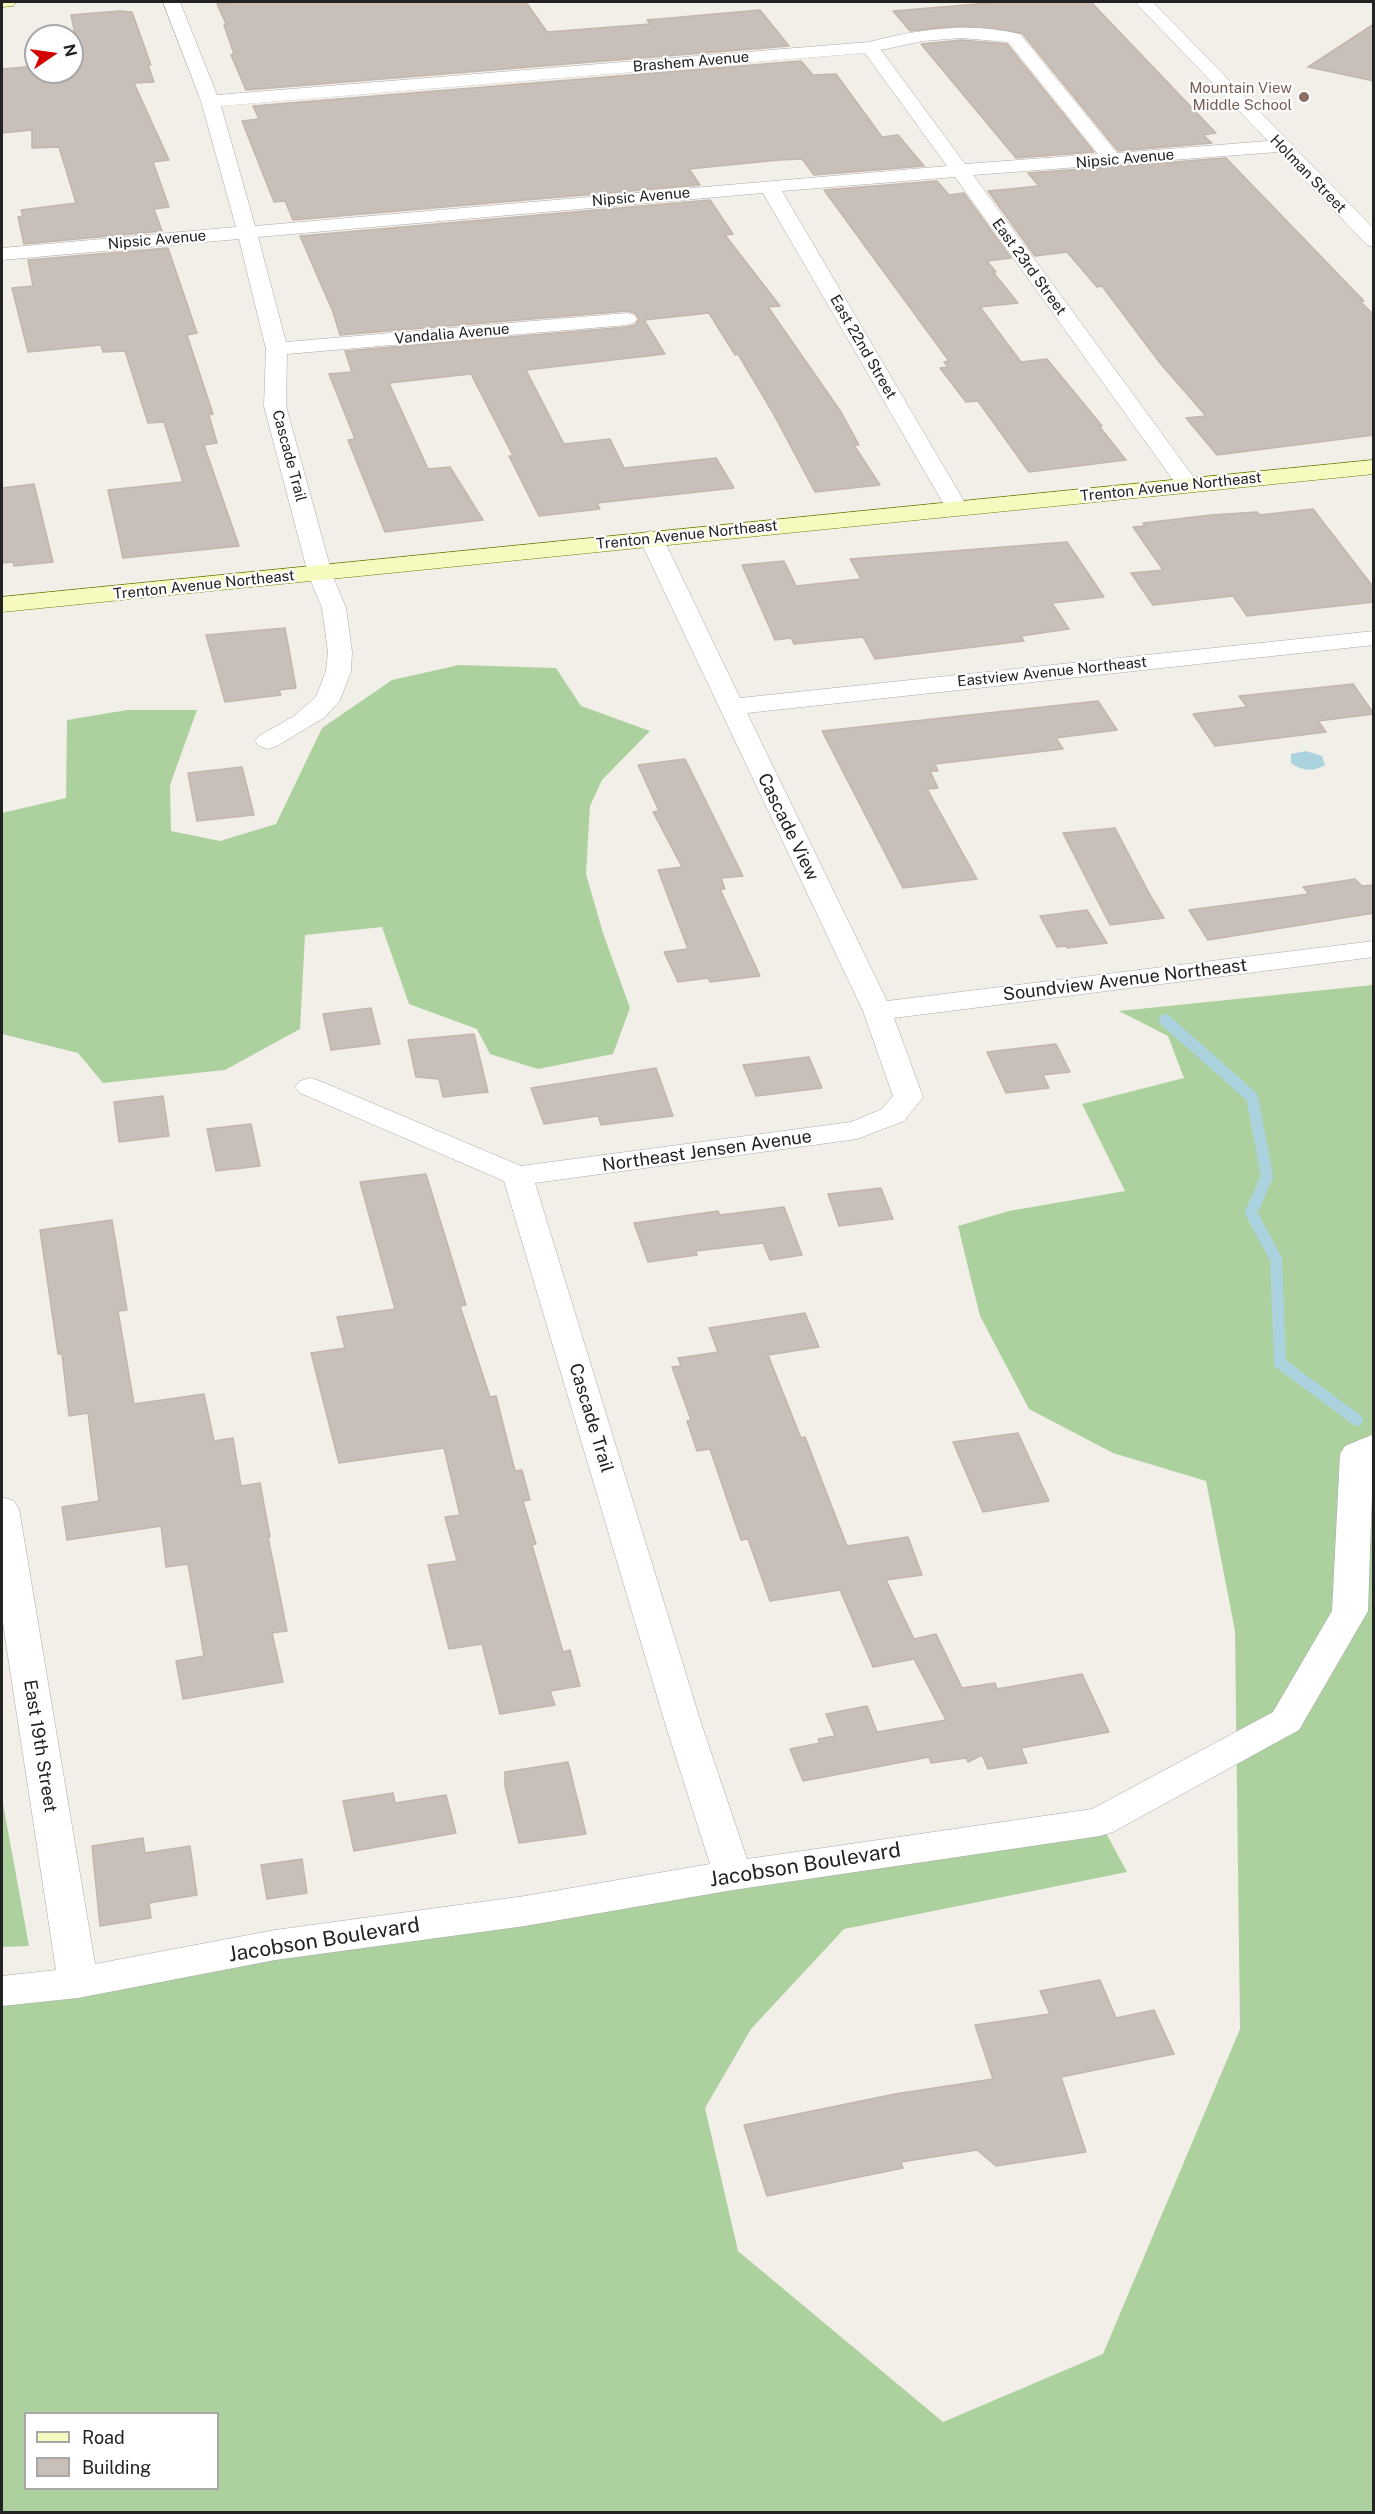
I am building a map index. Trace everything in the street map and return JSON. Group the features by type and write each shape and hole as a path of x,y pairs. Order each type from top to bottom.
{"main road":[{"path":"2,2 7,2"},
{"name":"Trenton Avenue Northeast","path":"2,605 1374,467"}],"street":[{"name":"Cascade Trail","path":"171,2 210,101 247,232 277,349 275,406 320,574 328,587 342,654 339,678 326,705 291,730 268,741"},
{"name":"Holman Street","path":"1144,2 1280,146 1374,241"},
{"name":"Brashem Avenue","path":"210,101 870,48 899,39 992,32 1014,38 1113,160"},
{"name":"East 23rd Street","path":"870,48 1189,486"},
{"name":"Nipsic Avenue","path":"2,254 769,186 1280,146"},
{"name":"East 22nd Street","path":"769,186 957,508"},
{"name":"Vandalia Avenue","path":"277,349 627,318"},
{"name":"Cascade View","path":"651,538 877,1011 908,1097 893,1115"},
{"name":"Eastview Avenue Northeast","path":"730,707 1374,638"},
{"name":"Soundview Avenue Northeast","path":"877,1011 1374,949"},
{"path":"310,1087 518,1176"},
{"name":"Northeast Jensen Avenue","path":"518,1176 856,1130 893,1115"},
{"name":"Cascade Trail","path":"518,1176 683,1723 733,1875"},
{"name":"Jacobson Boulevard","path":"2,1991 78,1983 275,1945 525,1911 733,1875 1100,1822 1286,1721 1350,1611 1353,1497 1358,1454 1374,1445"},
{"name":"East 19th Street","path":"2,1509 78,1983"}],"green space":[{"path":"459,665 556,668 581,706 650,731 602,780 590,806 586,874 603,933 630,1008 613,1054 538,1069 490,1054 477,1029 409,1004 382,927 305,935 300,1029 225,1070 103,1083 78,1053 2,1034 2,813 66,798 67,720 127,710 197,710 170,785 171,831 220,841 276,824 322,728 392,680"},
{"path":"1373,985 1373,2512 2,2512 2,1991 78,1983 1100,1822 1127,1872 844,1929 751,2029 705,2108 738,2251 943,2422 1103,2354 1240,2029 1235,1631 1206,1481 1113,1453 1029,1409 980,1316 958,1226 1009,1211 1125,1191 1082,1104 1184,1078 1168,1036 1119,1011"},
{"path":"2,1798 29,1946 2,1947"}],"water":[{"path":"1306,751 1322,756 1325,765 1308,770 1291,763 1291,754"}],"building":[{"path":"243,2 526,2 547,32 650,24 647,20 760,10 789,46 246,90 231,55 234,54 224,25 226,24 217,4"},
{"path":"1002,2 1091,2 1216,133 1203,135 1212,143 1118,151 1022,33 963,26 910,31 893,11"},
{"path":"132,12 151,65 148,65 154,82 134,83 169,160 153,162 169,207 154,209 162,231 24,244 18,217 23,216 21,210 76,203 59,147 32,148 32,130 2,133 2,69 24,67 24,84 84,84 84,24 73,24 71,15"},
{"path":"1374,24 1374,81 1308,67"},
{"path":"961,40 1007,44 1094,152 1016,158 921,44"},
{"path":"801,61 813,75 836,74 882,137 898,135 924,166 814,175 802,159 779,160 689,169 700,185 293,220 285,201 274,202 242,121 259,119 253,106"},
{"path":"1226,158 1364,301 1360,301 1374,315 1374,435 1217,455 1186,418 1206,416 1160,363 1102,286 1097,287 1067,252 1035,256 988,191 1039,186 1028,173"},
{"path":"937,181 949,195 964,193 1011,258 987,261 1018,303 980,307 1021,362 1047,359 1102,426 1099,426 1126,460 1029,472 978,401 966,402 940,368 948,367 944,362 949,361 824,190"},
{"path":"710,200 733,234 725,235 780,306 768,307 841,412 859,445 854,445 880,485 815,492 773,413 738,354 735,355 709,313 644,320 665,354 526,370 564,444 610,439 624,468 716,458 734,488 597,503 600,509 539,516 509,456 513,456 471,374 389,383 428,469 450,467 483,520 385,532 348,440 355,439 329,374 352,372 345,351 627,327 635,325 639,319 635,313 627,311 340,335 333,312 300,236"},
{"path":"168,248 197,333 187,335 213,414 209,415 217,443 204,445 239,546 123,558 108,490 183,482 164,422 148,423 125,351 103,352 101,345 28,352 12,288 33,286 28,260"},
{"path":"34,484 53,562 14,566 13,562 2,563 2,488"},
{"path":"1313,509 1374,588 1374,602 1247,616 1233,596 1153,605 1131,573 1163,570 1133,527 1145,526 1143,523 1211,515 1257,512 1260,515"},
{"path":"1067,542 1104,597 1052,603 1069,629 1021,636 1024,641 875,659 863,637 794,644 791,638 775,640 742,565 784,561 796,586 861,579 850,559"},
{"path":"285,628 296,688 279,690 281,695 225,702 206,635"},
{"path":"1353,684 1374,714 1318,721 1326,732 1215,746 1193,714 1247,707 1239,696"},
{"path":"1098,701 1117,730 1056,738 1063,749 935,764 938,771 930,771 938,788 927,789 977,879 903,888 822,731"},
{"path":"685,759 743,876 721,878 725,889 720,889 760,976 710,982 708,978 678,982 664,952 688,949 658,870 682,867 653,812 659,811 638,765"},
{"path":"242,767 254,815 197,821 188,773"},
{"path":"1115,828 1164,918 1110,925 1063,833"},
{"path":"1355,879 1362,886 1374,885 1374,913 1208,940 1189,910 1309,894 1303,887"},
{"path":"1087,910 1107,943 1057,947 1040,916"},
{"path":"371,1008 380,1044 331,1050 323,1014"},
{"path":"474,1034 488,1092 443,1097 439,1079 416,1077 408,1040"},
{"path":"1056,1044 1070,1072 1043,1075 1049,1088 1006,1093 987,1052"},
{"path":"809,1057 822,1088 756,1096 743,1065"},
{"path":"656,1068 673,1116 601,1125 598,1116 544,1124 531,1088"},
{"path":"163,1096 169,1136 119,1142 114,1102"},
{"path":"251,1124 260,1166 216,1171 207,1129"},
{"path":"426,1174 466,1305 460,1306 490,1397 496,1396 515,1471 522,1470 530,1500 523,1501 536,1544 532,1545 563,1652 570,1650 580,1686 550,1691 555,1705 500,1714 482,1644 449,1649 428,1565 457,1561 445,1517 460,1515 444,1448 339,1463 311,1353 345,1348 337,1317 395,1309 360,1182"},
{"path":"881,1188 893,1219 839,1226 828,1194"},
{"path":"784,1207 802,1255 770,1260 763,1243 696,1251 697,1255 648,1262 634,1223 718,1211 720,1215"},
{"path":"112,1220 127,1310 118,1311 134,1404 204,1394 214,1441 233,1438 241,1486 260,1483 270,1537 268,1537 287,1631 272,1633 283,1682 183,1699 176,1661 204,1656 188,1564 166,1567 161,1526 67,1540 62,1507 99,1501 88,1413 69,1416 62,1354 58,1354 40,1230"},
{"path":"805,1313 819,1347 768,1355 801,1438 805,1437 847,1546 908,1537 922,1575 886,1580 914,1639 936,1634 962,1688 995,1683 997,1689 1082,1674 1109,1732 1021,1748 1027,1763 988,1769 982,1755 968,1762 966,1758 931,1763 929,1757 803,1781 790,1749 820,1743 818,1739 835,1736 826,1714 867,1706 877,1732 946,1720 914,1659 873,1667 840,1590 770,1601 748,1539 741,1540 710,1449 697,1451 687,1421 691,1420 672,1367 681,1366 678,1358 718,1352 709,1328"},
{"path":"1018,1433 1049,1501 983,1512 953,1442"},
{"path":"568,1762 586,1834 519,1843 505,1786 505,1772"},
{"path":"393,1793 395,1803 446,1795 456,1833 354,1851 343,1801"},
{"path":"143,1838 145,1853 190,1846 197,1895 149,1903 151,1918 100,1926 92,1846"},
{"path":"302,1859 307,1893 267,1899 261,1865"},
{"path":"1100,1980 1116,2018 1154,2010 1174,2054 1061,2077 1086,2152 996,2166 977,2150 901,2162 903,2168 767,2196 744,2125 895,2094 993,2079 975,2025 1050,2014 1040,1991"}],"waterway":[{"path":"1165,1020 1252,1097 1267,1176 1251,1213 1276,1259 1280,1363 1357,1420"}],"place":[{"name":"Mountain View Middle School","path":"1304,97"}]}
